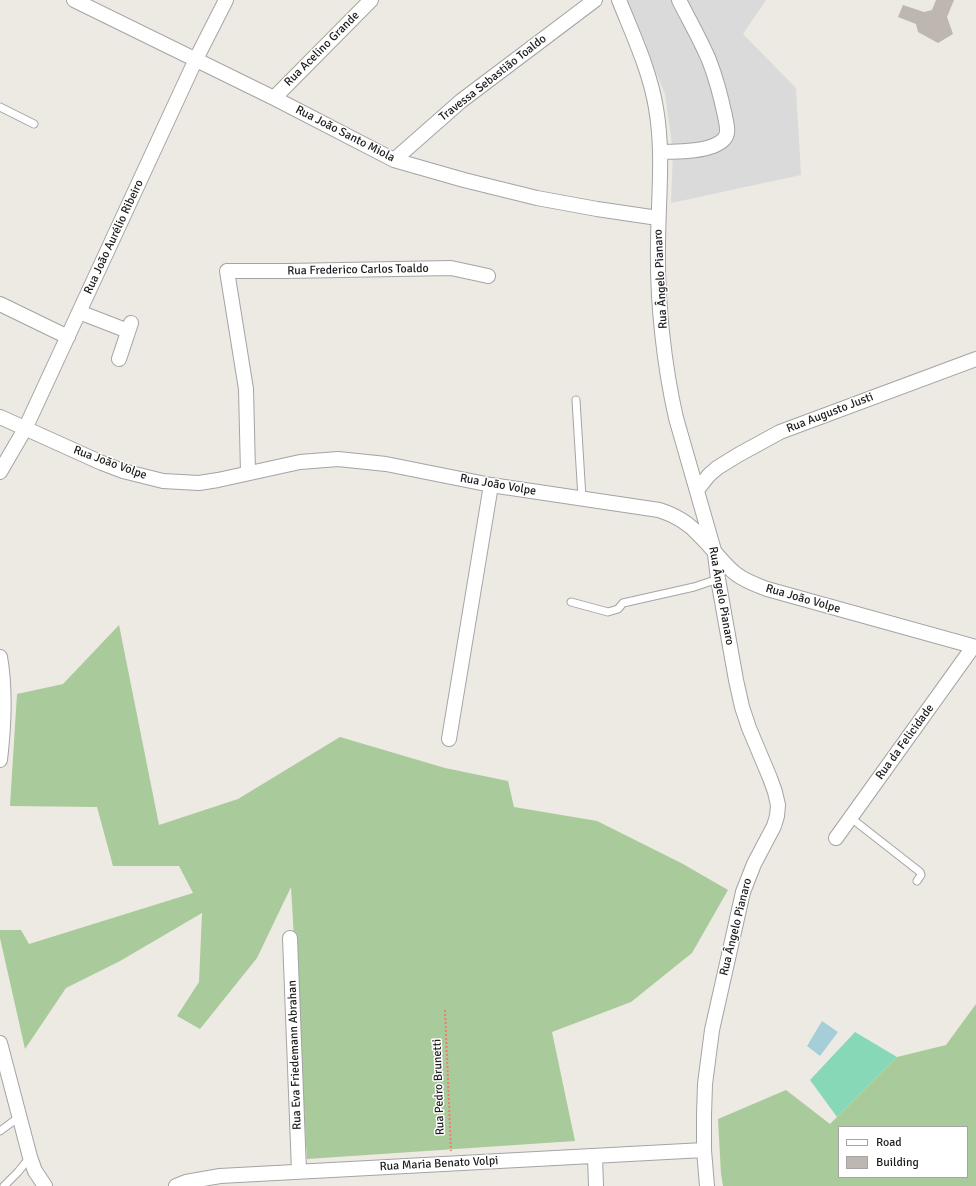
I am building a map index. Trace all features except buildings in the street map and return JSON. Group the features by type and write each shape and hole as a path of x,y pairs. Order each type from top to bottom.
{"street":[{"name":"Rua João Santo Miola","path":"74,0 196,59 394,160 464,180 537,198 658,218"},
{"name":"Rua João Aurélio Ribeiro","path":"0,472 25,429 196,59 226,0"},
{"name":"Rua Acelino Grande","path":"274,98 370,0"},
{"name":"Travessa Sebastião Toaldo","path":"394,160 461,101 595,0"},
{"name":"Rua Ângelo Pianaro","path":"619,0 640,52 651,85 656,108 660,152 658,218 659,299 667,373 676,418 715,554 718,579 742,707 749,728 773,785 778,805 774,826 754,864 743,892 712,1030 705,1084 704,1150 707,1186"},
{"path":"660,152 687,152 702,149 718,144 727,134 722,103 709,61 678,0"},
{"name":"Rua Frederico Carlos Toaldo","path":"248,473 246,389 227,271 451,268 488,276"},
{"path":"0,304 68,337"},
{"path":"79,312 129,327 118,359"},
{"name":"Rua Augusto Justi","path":"697,490 709,475 717,468 780,432 976,359"},
{"name":"Rua João Volpe","path":"0,417 102,463 123,471 163,481 199,483 300,462 338,459 386,464 491,485 644,507 672,514 693,528 715,554 737,574 749,582 767,589 975,647"},
{"path":"449,739 491,485"},
{"name":"Rua da Felicidade","path":"836,838 975,647"},
{"path":"0,658 3,682 0,760"},
{"name":"Rua Eva Friedemann Abrahan","path":"290,938 300,1172"},
{"path":"0,1043 30,1157 45,1186"},
{"name":"Rua Maria Benato Volpi","path":"176,1186 203,1178 220,1176 704,1150"},
{"path":"595,1156 596,1186"}],"lane":[{"path":"0,107 34,124"},
{"path":"576,400 582,498"},
{"path":"571,602 608,612 618,609 623,603 694,587 718,579"},
{"path":"851,818 920,872 921,875 917,882"},
{"path":"0,1132 19,1117"},
{"path":"4,1186 30,1157"}],"path":[{"name":"Rua Pedro Brunetti","path":"445,1010 451,1164"}],"shaded area":[{"path":"626,0 766,0 743,34 796,88 801,175 671,203 673,152 665,94"}],"green space":[{"path":"119,625 159,825 238,799 340,737 445,768 508,781 514,807 597,821 683,864 728,890 692,953 631,1002 552,1032 575,1141 307,1159 291,887 257,958 200,1029 177,1016 199,982 202,913 120,961 66,988 25,1049 0,938 0,930 21,930 29,944 193,893 179,866 113,866 97,807 10,806 17,694 63,684"},
{"path":"976,1004 976,1186 723,1186 718,1119 786,1090 830,1124 897,1057 946,1045"},
{"path":"855,1032 897,1057 837,1117 810,1080"}],"water":[{"path":"822,1021 838,1032 820,1056 807,1046"}]}
